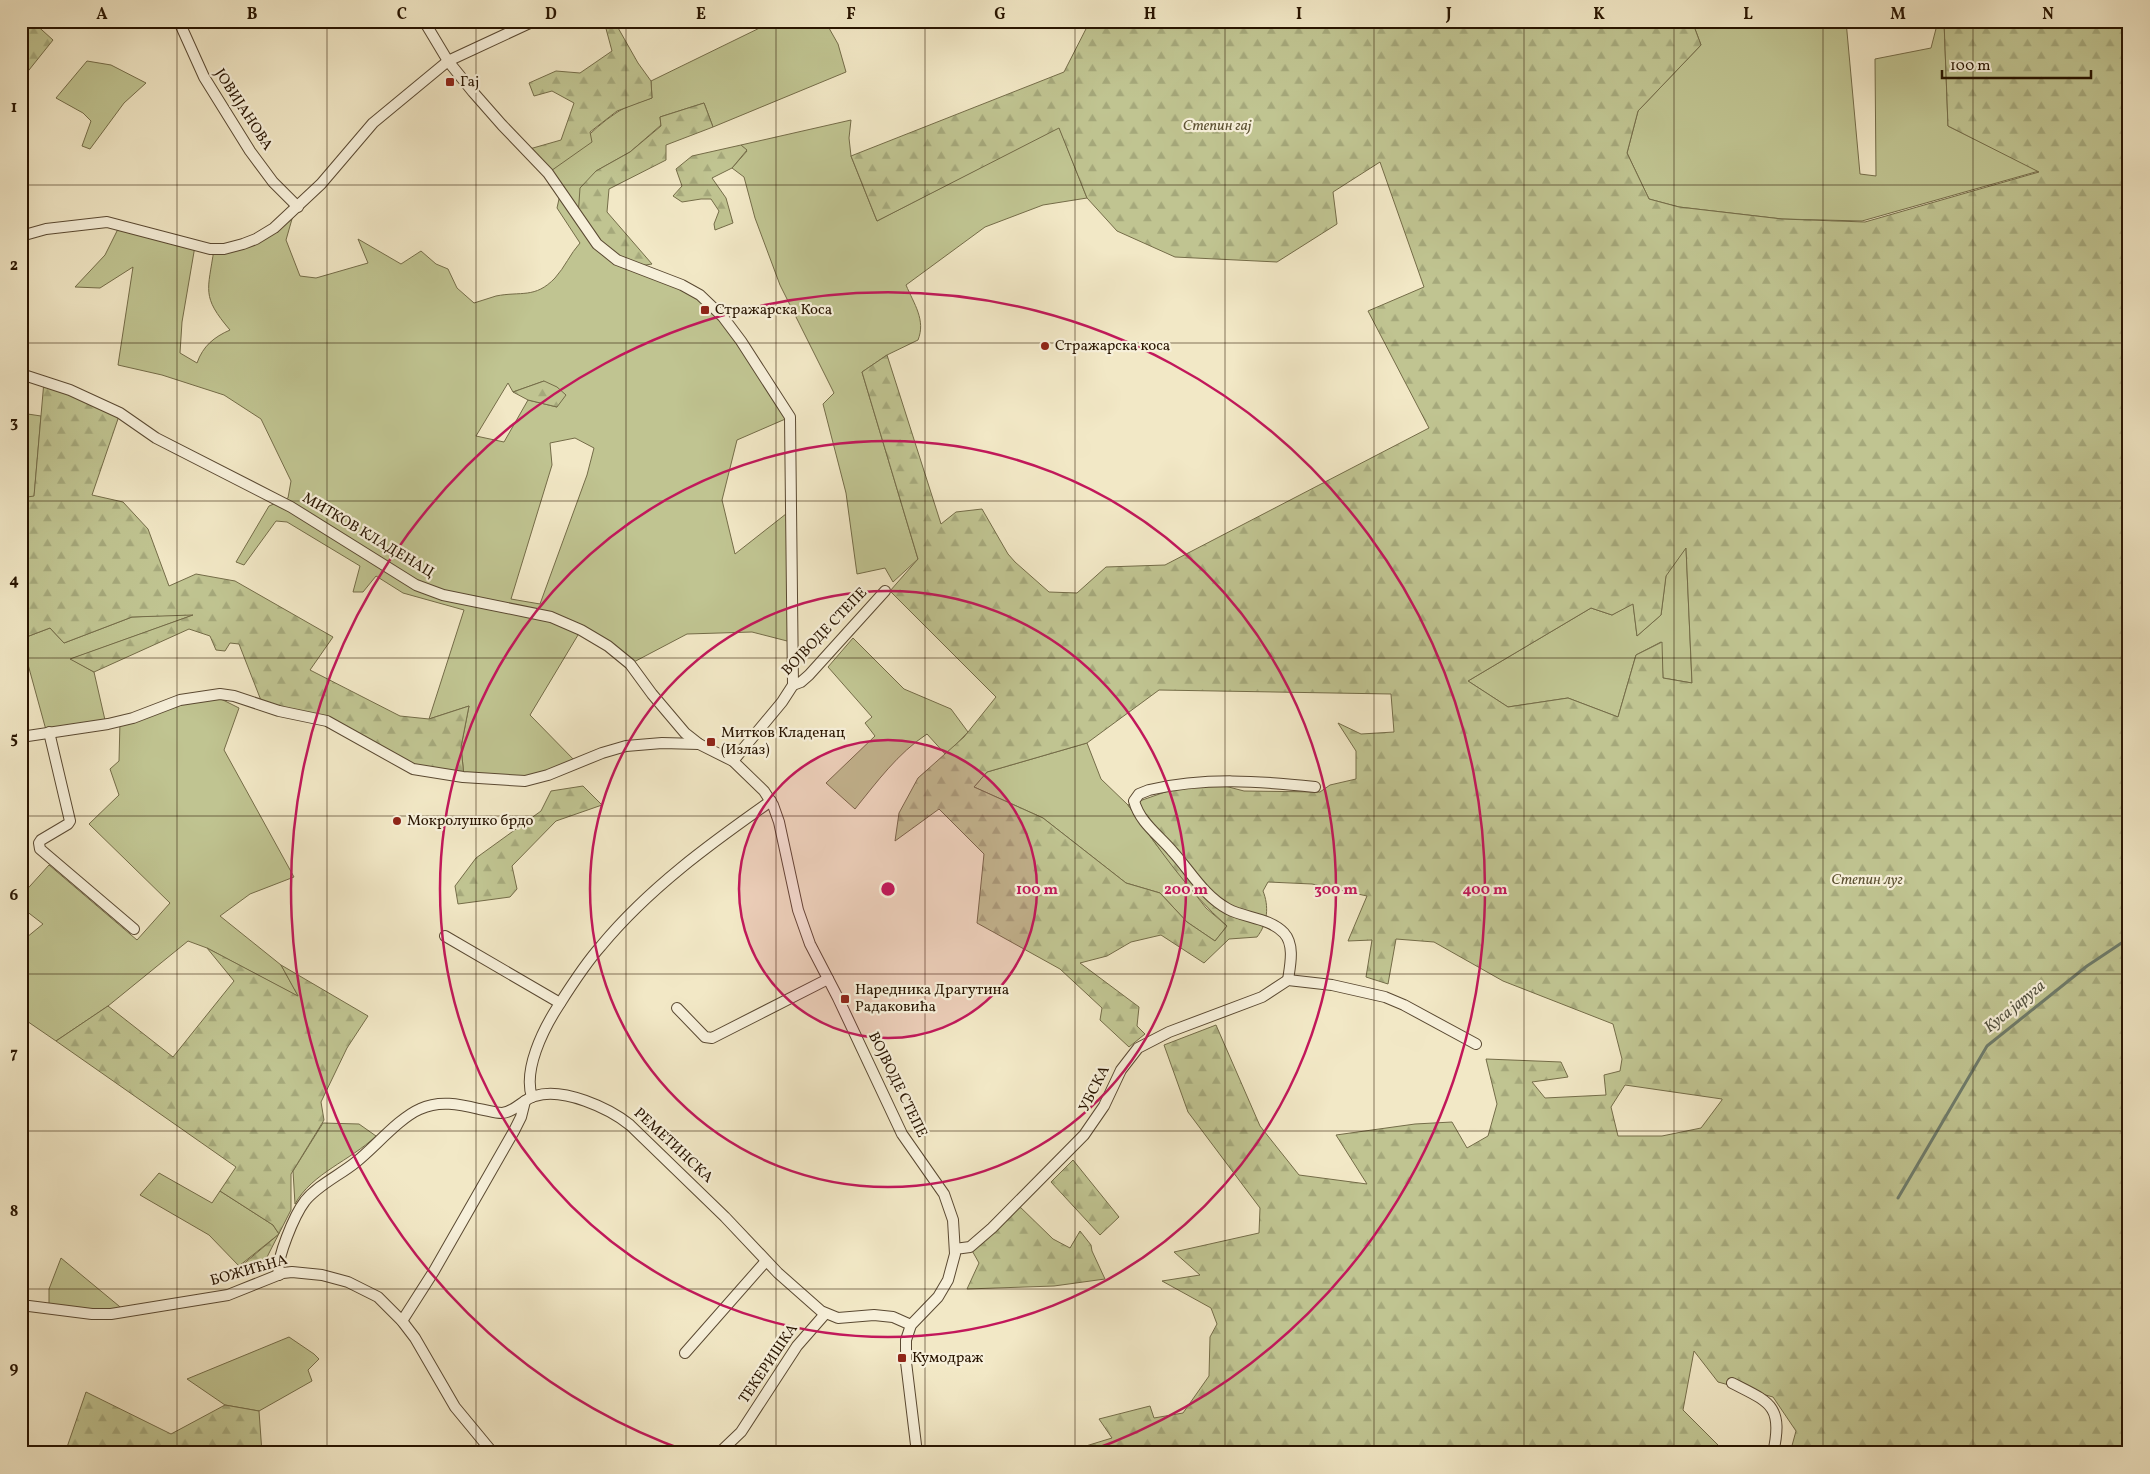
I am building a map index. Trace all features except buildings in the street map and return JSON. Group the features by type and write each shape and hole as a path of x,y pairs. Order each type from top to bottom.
{"street":[{"path":"424,21 448,61 502,125 548,173 588,233 605,252 633,267 690,288 713,307 741,341 790,417 793,685"},
{"path":"21,236 46,229 107,222 204,249 224,249 256,239 274,228 298,207 331,174 373,123 448,61 534,21"},
{"name":"ЈОВИЈАНОВА","path":"178,22 204,77 250,151 273,182 298,207"},
{"name":"МИТКОВ КЛАДЕНАЦ","path":"21,374 70,390 120,413 156,438 291,507 416,585 443,595 551,616 581,630 608,646 630,664 685,733 702,746"},
{"name":"ВОЈВОДЕ СТЕПЕ","path":"885,591 809,675 793,685 782,702 733,761 757,782 771,801 783,834 802,925 902,1134 944,1194 953,1220 955,1249 951,1271 944,1290 911,1325"},
{"path":"21,737 108,724 133,718 180,700 220,694 230,695 279,711 327,722 413,769 427,773 525,781 548,775 602,753 626,746 662,743 702,746 733,761"},
{"path":"49,732 70,821 40,840 38,843 40,848 134,929"},
{"path":"1315,787 1260,781 1216,780 1149,790 1139,794 1134,801 1140,815 1150,829 1173,851 1212,898 1230,910 1271,924 1284,933 1291,952 1288,980 1332,985 1386,997 1476,1044"},
{"path":"402,1321 434,1271 514,1131 530,1092 537,1045 560,1002 588,962 627,916 701,852 771,801"},
{"path":"445,936 560,1002"},
{"path":"677,1008 705,1037 712,1038 828,979"},
{"name":"УБСКА","path":"955,1249 970,1247 992,1228 1084,1135 1104,1106 1121,1070 1138,1048 1169,1032 1262,997 1288,980"},
{"name":"РЕМЕТИНСКА","path":"279,1275 278,1265 282,1252 297,1215 307,1199 376,1146 408,1116 420,1109 449,1103 502,1113 528,1099 550,1094 577,1099 618,1116 630,1125 682,1174 766,1261 825,1314"},
{"path":"685,1353 766,1261"},
{"name":"БОЖИЋНА","path":"21,1305 92,1314 111,1314 228,1294 292,1272 304,1272 348,1282 378,1297 402,1321 415,1338 455,1407 494,1453"},
{"path":"825,1314 838,1318 874,1315 893,1316 911,1325 906,1348 917,1453"},
{"name":"ТЕКЕРИШКА","path":"720,1452 744,1428 797,1346 825,1314"},
{"path":"1732,1383 1765,1400 1771,1408 1776,1423 1773,1453"}],"green space":[{"path":"21,21 32,21 53,40 21,80"},
{"path":"774,21 825,21 838,44 846,72 713,127 704,103 660,117 661,125 630,152 596,171 597,244 682,285 713,307 790,417 737,440 722,500 735,554 791,510 791,642 752,632 687,634 630,664 581,630 530,715 577,763 528,778 464,776 461,747 469,706 429,719 464,610 403,593 376,576 363,592 353,592 360,566 287,522 276,521 244,565 236,562 269,506 288,498 291,481 261,419 224,395 162,375 118,365 133,267 100,288 75,287 105,255 120,225 195,246 182,322 180,353 197,363 202,352 210,343 230,330 214,309 209,293 214,249 256,239 311,193 292,219 286,240 300,276 316,278 368,263 358,239 401,264 421,251 436,264 448,269 457,288 474,303 496,296 534,292 548,285 555,278 580,243 557,208 561,190 548,173 589,134 616,113 633,104 652,98 651,81","holes":["544,381 557,407 528,400 504,442 476,436 508,383 513,392","575,438 594,448 587,475 540,604 511,599 552,465 550,443"]},
{"name":"Степин луг","path":"1090,21 1692,21 1701,45 1638,111 1627,153 1649,199 1679,207 1782,219 1865,222 2039,172 1948,126 1944,21 2129,21 2129,1453 1790,1453 1796,1431 1773,1397 1718,1382 1694,1351 1683,1410 1718,1445 1706,1453 1063,1453 1112,1438 1099,1419 1150,1406 1154,1418 1183,1413 1209,1376 1210,1337 1217,1324 1211,1308 1162,1281 1200,1275 1174,1252 1259,1233 1260,1208 1188,1112 1164,1045 1216,1025 1260,1126 1299,1175 1367,1184 1336,1135 1415,1124 1452,1122 1467,1148 1488,1136 1497,1104 1486,1059 1561,1062 1568,1077 1532,1082 1545,1098 1606,1095 1604,1075 1620,1071 1622,1059 1613,1024 1503,981 1434,942 1396,939 1388,984 1366,977 1372,940 1348,941 1367,896 1312,884 1268,882 1263,891 1267,908 1261,932 1257,937 1229,939 1204,963 1161,935 1131,942 1107,956 1080,963 1139,1007 1137,1026 1145,1034 1129,1047 1100,1020 1102,1008 1060,969 977,923 984,854 939,809 895,841 899,813 918,778 964,737 996,697 890,591 918,559 862,372 887,355 941,524 956,512 982,509 1008,554 1049,592 1077,593 1106,567 1165,565 1429,428 1368,311 1424,287 1380,162 1333,192 1337,224 1277,262 1175,257 1117,231 1087,198 1059,128 877,221 851,156 1064,72","holes":["1686,548 1692,683 1663,678 1662,642 1636,655 1618,717 1568,698 1508,707 1468,681 1591,608 1612,615 1633,604 1637,636 1661,615 1666,576","1159,690 1391,694 1394,732 1361,734 1338,723 1356,751 1356,779 1330,785 1320,792 1244,791 1217,784 1168,791 1128,805 1186,884 1227,926 1215,941 1187,922 1160,893 1126,883 1043,818 974,787 987,772 1087,743","1625,1085 1722,1099 1701,1128 1662,1136 1618,1136 1611,1107"]},
{"path":"1692,21 1846,21 1860,174 1876,176 1875,59 1931,48 1938,21 1944,21 1948,126 2039,171 1862,221 1782,219 1679,207 1649,199 1627,153 1638,111 1701,45"},
{"path":"605,25 617,26 638,63 651,81 652,98 617,111 590,132 592,142 548,173 526,150 561,140 574,103 552,91 534,96 529,83 556,71 580,73 612,51"},
{"path":"87,61 111,65 146,83 124,103 90,149 82,146 91,121 83,113 56,98"},
{"path":"704,103 713,127 666,145 666,160 609,189 607,212 652,264 633,267 617,260 578,217 580,188 596,171 630,152 661,126 660,117"},
{"path":"851,120 849,138 851,156 877,221 1059,127 1087,198 1043,205 985,227 906,285 920,319 921,326 918,340 887,355 862,372 918,559 893,582 885,568 857,574 846,493 823,404 834,393 780,285 755,218 744,177 732,168 747,151 741,145"},
{"path":"741,145 747,150 732,168 712,178 726,198 733,223 715,230 714,224 719,211 711,199 682,202 673,196 682,186 676,169 692,156"},
{"path":"44,381 120,413 92,495 123,502 148,529 169,586 196,574 235,581 333,637 310,670 400,716 429,719 469,706 461,747 464,776 414,773 346,732 262,703 239,644 230,643 225,651 216,650 210,636 189,629 94,672 70,659 193,615 132,617 64,643 50,628 21,639 21,498 34,496"},
{"path":"544,381 557,387 566,395 557,407 528,400 513,392"},
{"path":"21,413 41,416 34,497 21,498"},
{"path":"1686,547 1692,683 1663,678 1661,642 1636,655 1618,717 1568,698 1508,707 1468,681 1591,608 1612,615 1633,603 1637,636 1661,615 1666,575"},
{"path":"196,614 71,659 94,672 105,720 46,730 21,639 50,628 64,643 132,617"},
{"path":"853,638 904,689 951,709 968,732 946,755 927,734 897,759 855,809 826,783 875,736 865,723 872,717 828,667"},
{"path":"219,698 239,708 224,750 294,877 250,894 220,916 281,965 299,997 207,948 188,941 108,1006 56,1041 21,1017 21,942 43,924 21,907 21,896 49,865 137,940 170,903 89,824 119,795 110,769 119,761 120,721 192,702"},
{"path":"1087,743 1101,779 1128,805 1206,908 1227,926 1215,941 1187,922 1160,893 1126,883 1043,818 974,787 987,772"},
{"path":"583,786 602,805 556,821 512,866 517,889 510,897 458,904 455,886 476,858 541,811 551,791"},
{"path":"207,948 298,996 281,965 368,1016 347,1048 321,1102 324,1120 291,1174 291,1210 279,1234 273,1225 220,1191 236,1167 56,1041 108,1006 173,1057 234,981"},
{"path":"323,1123 359,1124 376,1136 366,1145 321,1175 302,1193 295,1204 293,1171"},
{"path":"1073,1160 1119,1217 1100,1235 1051,1182"},
{"path":"159,1173 212,1203 220,1191 273,1225 279,1234 239,1266 209,1235 140,1195"},
{"path":"1016,1203 1053,1239 1070,1248 1080,1231 1091,1245 1105,1279 1054,1286 967,1289 979,1263 970,1247"},
{"path":"279,1234 265,1261 252,1264 228,1277"},
{"path":"61,1258 125,1311 49,1309 49,1289"},
{"path":"289,1337 319,1359 308,1370 312,1381 259,1411 225,1405 187,1379"},
{"path":"86,1392 171,1434 225,1405 259,1411 262,1453 65,1453"}],"waterway":[{"name":"Куса јаруга","path":"1898,1198 1987,1046 2087,966 2129,938"}],"place":[{"name":"Гај","path":"450,82"},
{"name":"Стражарска Коса","path":"705,310"},
{"name":"Стражарска коса","path":"1045,346"},
{"name":"Митков Кладенац (Излаз)","path":"711,742"},
{"name":"Мокролушко брдо","path":"397,821"},
{"name":"Наредника Драгутина Радаковића","path":"845,999"},
{"name":"Кумодраж","path":"902,1358"}],"park label":[{"name":"Степин гај","path":"1217,126"}]}
